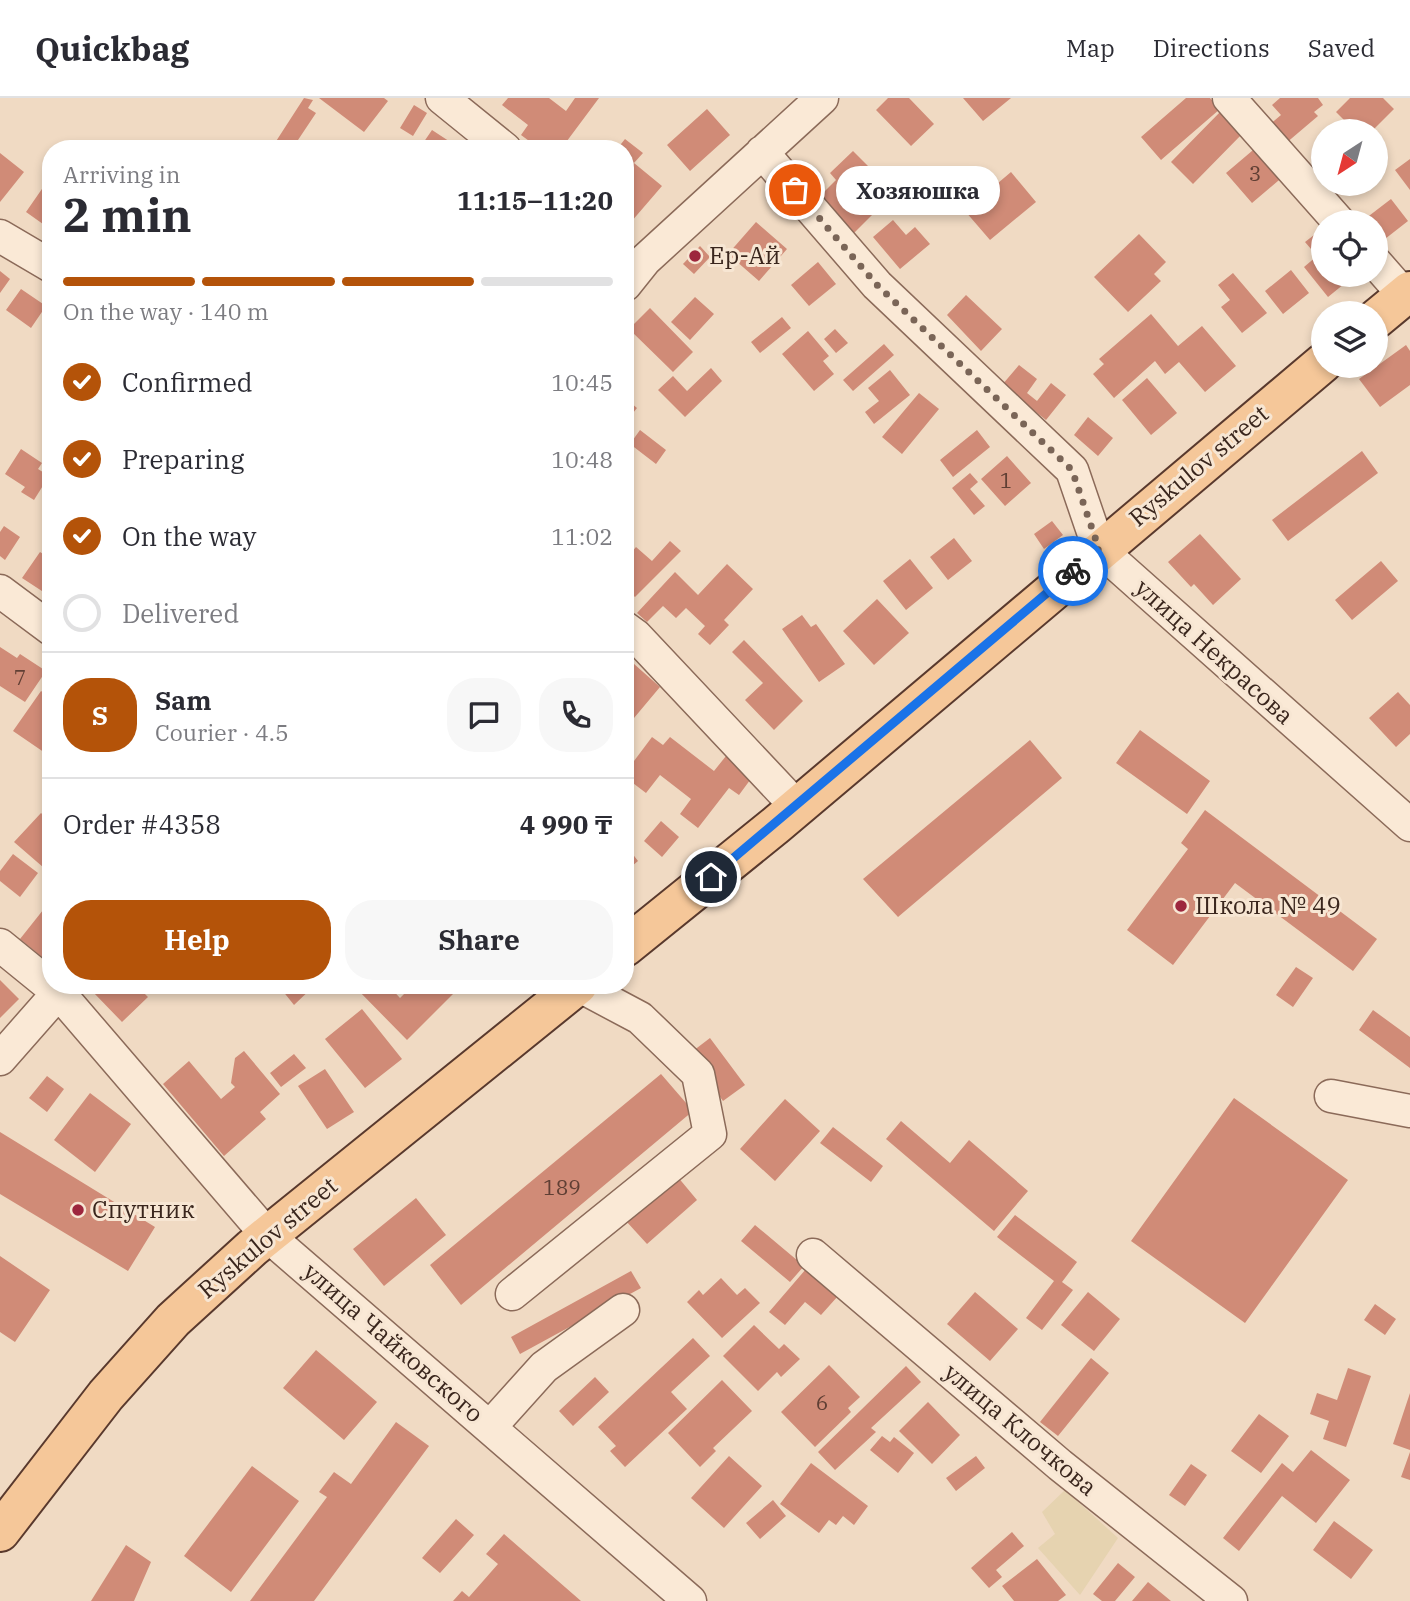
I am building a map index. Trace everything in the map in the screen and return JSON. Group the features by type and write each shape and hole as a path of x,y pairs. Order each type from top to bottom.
{"main road":[{"name":"Ryskulov street","path":"634,940 797,807 1099,549 1311,373"},
{"name":"Ryskulov street","path":"1,1529 106,1395 173,1320 267,1235 567,994"}],"street":[{"path":"442,98 494,140"},
{"path":"635,252 762,152 821,98"},
{"path":"1229,98 1328,210"},
{"name":"улица Некрасова","path":"762,152 877,285 1072,470 1099,549 1410,825"},
{"path":"0,236 42,261"},
{"path":"1388,286 1396,302"},
{"path":"0,592 42,622"},
{"path":"634,635 797,807"},
{"name":"улица Чайковского","path":"0,945 42,975"},
{"path":"0,1059 58,994"},
{"name":"улица Чайковского","path":"66,994 267,1235 690,1601"},
{"path":"512,1294 710,1134 698,1074 640,1018 595,994"},
{"path":"1331,1096 1410,1111"},
{"name":"улица Клочкова","path":"814,1255 1060,1465 1231,1601"},
{"path":"490,1427 544,1367 623,1310"}],"shaded area":[{"path":"1065,1490 1118,1538 1080,1595 1038,1548 1055,1534 1042,1512"}],"building":[{"path":"304,98 313,100 308,108 316,113 298,140 277,140"},
{"path":"319,98 384,98 388,101 364,132"},
{"path":"508,98 549,98 566,111 575,98 599,98 568,140 528,140 521,135 528,125 502,105"},
{"path":"888,98 909,98 934,124 911,146 876,110"},
{"path":"963,98 1011,98 983,121"},
{"path":"1186,98 1210,98 1220,109 1161,160 1141,137"},
{"path":"1280,98 1318,98 1323,105 1314,112 1318,116 1311,119 1311,122 1285,144 1269,125 1281,115 1272,105"},
{"path":"1350,98 1383,98 1394,109 1384,119 1343,119 1336,112"},
{"path":"414,105 427,113 413,136 400,128"},
{"path":"707,109 730,135 690,171 667,145"},
{"path":"1223,109 1245,131 1193,184 1171,162"},
{"path":"432,130 447,140 425,140"},
{"path":"1259,145 1285,175 1252,203 1226,173"},
{"path":"634,146 643,153 634,163"},
{"path":"853,151 878,176 867,186 884,203 854,233 819,197 836,180 830,173"},
{"path":"0,153 24,172 0,202"},
{"path":"1410,159 1410,190 1395,170"},
{"path":"634,163 662,186 634,219"},
{"path":"1011,172 1036,202 990,240 965,211"},
{"path":"42,189 42,223 26,212"},
{"path":"1391,199 1408,221 1388,237 1388,210 1377,210"},
{"path":"893,220 906,235 915,227 930,244 900,269 873,237"},
{"path":"756,222 787,249 759,281 728,254"},
{"path":"1139,234 1166,262 1154,274 1161,281 1128,312 1094,277"},
{"path":"1311,237 1311,249 1305,242"},
{"path":"700,246 710,257 694,274 683,264"},
{"path":"1311,261 1311,276 1304,267"},
{"path":"818,262 836,284 809,306 791,285"},
{"path":"1291,270 1309,293 1283,314 1265,291"},
{"path":"0,271 10,279 0,293"},
{"path":"1233,273 1267,313 1242,333 1221,307 1230,300 1218,285"},
{"path":"1320,287 1340,287 1328,297"},
{"path":"21,289 42,303 42,312 31,328 6,310"},
{"path":"966,295 1002,329 981,351 947,315"},
{"path":"695,297 714,314 690,340 671,322"},
{"path":"650,308 693,352 673,372 634,334 634,324"},
{"path":"1151,314 1178,346 1202,326 1236,366 1205,392 1179,362 1165,374 1155,361 1114,398 1093,374 1104,364 1099,359"},
{"path":"782,317 791,328 760,353 751,342"},
{"path":"835,329 848,343 836,353 824,339"},
{"path":"808,331 829,356 823,361 834,374 814,391 782,354"},
{"path":"884,344 894,355 853,391 843,380"},
{"path":"1406,345 1410,351 1410,385 1380,407 1359,379 1388,378 1388,358"},
{"path":"1019,365 1037,379 1027,393 1037,401 1051,383 1066,395 1046,420 1002,385"},
{"path":"711,368 722,381 685,417 658,390 673,376 687,391"},
{"path":"890,370 910,395 874,424 865,412 879,401 868,388"},
{"path":"1147,378 1177,413 1151,435 1122,400"},
{"path":"919,393 939,409 902,454 882,437"},
{"path":"1088,417 1113,438 1098,456 1074,435"},
{"path":"640,430 666,450 656,464 634,447 634,438"},
{"path":"977,430 990,447 953,477 940,460"},
{"path":"21,449 42,463 38,469 42,472 42,487 34,500 21,492 25,487 5,474"},
{"path":"1362,451 1378,473 1288,541 1272,520"},
{"path":"1007,456 1031,483 1005,506 981,479"},
{"path":"970,473 978,482 970,489 985,506 974,515 952,488"},
{"path":"1052,521 1063,535 1044,549 1034,534"},
{"path":"4,526 20,537 5,560 0,556 0,532"},
{"path":"1200,534 1241,579 1213,605 1194,584 1191,587 1168,562"},
{"path":"954,538 972,561 948,580 930,557"},
{"path":"670,541 681,551 635,597 634,549 636,547 652,561"},
{"path":"40,552 42,553 42,591 22,578"},
{"path":"910,559 933,588 906,610 883,581"},
{"path":"1381,561 1398,581 1352,620 1335,600"},
{"path":"727,564 753,589 724,620 729,625 710,645 698,634 705,626 686,608 676,618 663,606 647,622 637,613 675,572 698,595"},
{"path":"877,599 909,633 874,665 843,631"},
{"path":"802,615 811,627 816,624 845,664 819,682 782,629"},
{"path":"744,640 803,701 774,730 745,700 763,683 732,652"},
{"path":"0,647 17,658 20,654 42,668 42,677 25,702 0,686"},
{"path":"634,664 660,687 634,718"},
{"path":"41,691 42,692 42,751 13,731"},
{"path":"1398,692 1410,705 1410,734 1396,747 1369,718"},
{"path":"1140,730 1210,781 1187,814 1116,763"},
{"path":"652,737 663,745 670,737 714,771 726,756 753,776 739,795 729,788 698,828 680,814 691,799 660,775 646,793 634,784 634,761"},
{"path":"1030,740 1062,778 898,917 863,879"},
{"name":"Школа № 49","path":"1205,810 1377,939 1353,971 1235,883 1173,965 1127,930 1188,849 1181,843"},
{"path":"41,813 42,814 42,866 14,842"},
{"path":"661,821 679,837 662,857 644,841"},
{"path":"13,854 38,873 20,897 0,881 0,871"},
{"path":"42,911 42,957 20,939"},
{"path":"1296,967 1313,978 1293,1007 1276,995"},
{"path":"0,980 19,999 0,1018"},
{"path":"95,994 145,994 148,997 122,1022"},
{"path":"285,994 306,994 294,1005"},
{"path":"362,994 396,994 400,998 404,994 453,994 407,1040"},
{"path":"362,1009 402,1059 365,1088 325,1039"},
{"path":"1373,1010 1410,1037 1410,1068 1359,1030"},
{"path":"710,1038 745,1085 723,1101 689,1054"},
{"path":"244,1051 280,1094 260,1112 266,1119 224,1156 163,1084 189,1061 221,1099 235,1087 231,1083 235,1058"},
{"path":"294,1054 306,1068 281,1087 270,1073"},
{"path":"325,1069 354,1112 327,1129 298,1086"},
{"path":"661,1074 693,1111 461,1305 430,1265"},
{"path":"47,1076 64,1089 47,1112 29,1098"},
{"path":"90,1093 131,1124 95,1172 54,1140"},
{"path":"1234,1098 1348,1180 1245,1323 1131,1241"},
{"path":"785,1099 820,1131 775,1181 740,1149"},
{"path":"901,1121 950,1163 969,1140 1028,1191 994,1231 886,1139"},
{"path":"833,1127 883,1166 871,1182 820,1143"},
{"name":"Спутник","path":"0,1132 155,1227 128,1271 0,1194"},
{"path":"677,1176 697,1200 647,1244 626,1221"},
{"path":"416,1198 446,1235 384,1286 353,1249"},
{"path":"1015,1215 1077,1262 1062,1282 1073,1290 1042,1330 1026,1318 1054,1281 997,1237"},
{"path":"755,1225 804,1266 790,1282 741,1241"},
{"path":"0,1256 50,1290 15,1342 0,1332"},
{"path":"806,1269 838,1296 821,1315 805,1302 785,1325 769,1312"},
{"path":"631,1271 641,1288 520,1354 511,1337"},
{"path":"721,1278 737,1295 745,1288 760,1303 722,1338 687,1302 699,1290 703,1295"},
{"path":"975,1292 1018,1329 990,1361 947,1324"},
{"path":"1088,1292 1120,1319 1094,1351 1061,1325"},
{"path":"1375,1304 1396,1319 1385,1335 1364,1320"},
{"path":"754,1325 779,1349 784,1344 800,1359 781,1377 777,1372 758,1391 723,1356"},
{"path":"693,1338 710,1356 671,1392 687,1409 625,1467 610,1451 616,1446 598,1427"},
{"path":"316,1350 377,1402 344,1440 283,1388"},
{"path":"1091,1358 1109,1373 1058,1436 1040,1422"},
{"path":"829,1365 860,1397 848,1408 851,1412 815,1447 781,1412"},
{"path":"906,1366 921,1382 871,1428 876,1432 835,1470 818,1452"},
{"path":"1348,1368 1371,1376 1346,1447 1323,1439 1329,1421 1310,1414 1317,1393 1337,1400"},
{"path":"595,1377 609,1392 573,1426 559,1411"},
{"path":"722,1380 752,1411 713,1448 716,1451 700,1467 668,1433"},
{"path":"1410,1393 1410,1450 1393,1444"},
{"path":"928,1402 960,1435 932,1464 899,1431"},
{"path":"1259,1414 1289,1436 1261,1473 1231,1451"},
{"path":"396,1422 429,1446 314,1601 250,1601 327,1497 319,1492 334,1472 351,1484"},
{"path":"882,1436 890,1442 894,1437 914,1453 898,1473 870,1450"},
{"path":"1311,1450 1350,1480 1316,1523 1282,1496 1239,1551 1223,1538 1282,1463 1293,1472"},
{"path":"1410,1452 1410,1480 1401,1477"},
{"path":"729,1456 762,1486 724,1528 691,1498"},
{"path":"976,1456 985,1468 956,1491 946,1478"},
{"path":"811,1463 868,1506 854,1525 843,1516 836,1525 829,1520 819,1533 780,1504"},
{"path":"1191,1464 1207,1475 1185,1506 1169,1495"},
{"path":"252,1466 299,1501 231,1592 184,1556"},
{"path":"773,1500 786,1516 760,1539 746,1523"},
{"path":"456,1519 474,1535 440,1573 422,1558"},
{"path":"1334,1521 1373,1550 1351,1579 1313,1550"},
{"path":"1012,1532 1024,1546 996,1570 1002,1577 989,1588 971,1568"},
{"path":"504,1534 581,1601 453,1601 462,1591 469,1597 498,1564 486,1554"},
{"path":"126,1545 151,1562 134,1601 91,1601"},
{"path":"1037,1559 1066,1595 1058,1601 1014,1601 1002,1586"},
{"path":"1118,1563 1135,1577 1115,1601 1102,1601 1093,1594"},
{"path":"1148,1582 1171,1601 1132,1601"}],"way so far":[{"path":"795,190 877,285 1072,470 1099,549 1073,571"}],"place":[{"name":"Хозяюшка","path":"795,190"},
{"name":"Ер-Ай","path":"695,256"},
{"name":"Школа № 49","path":"1181,906"},
{"name":"Спутник","path":"78,1210"}],"route":[{"path":"711,877 776,825 1073,571"}]}
